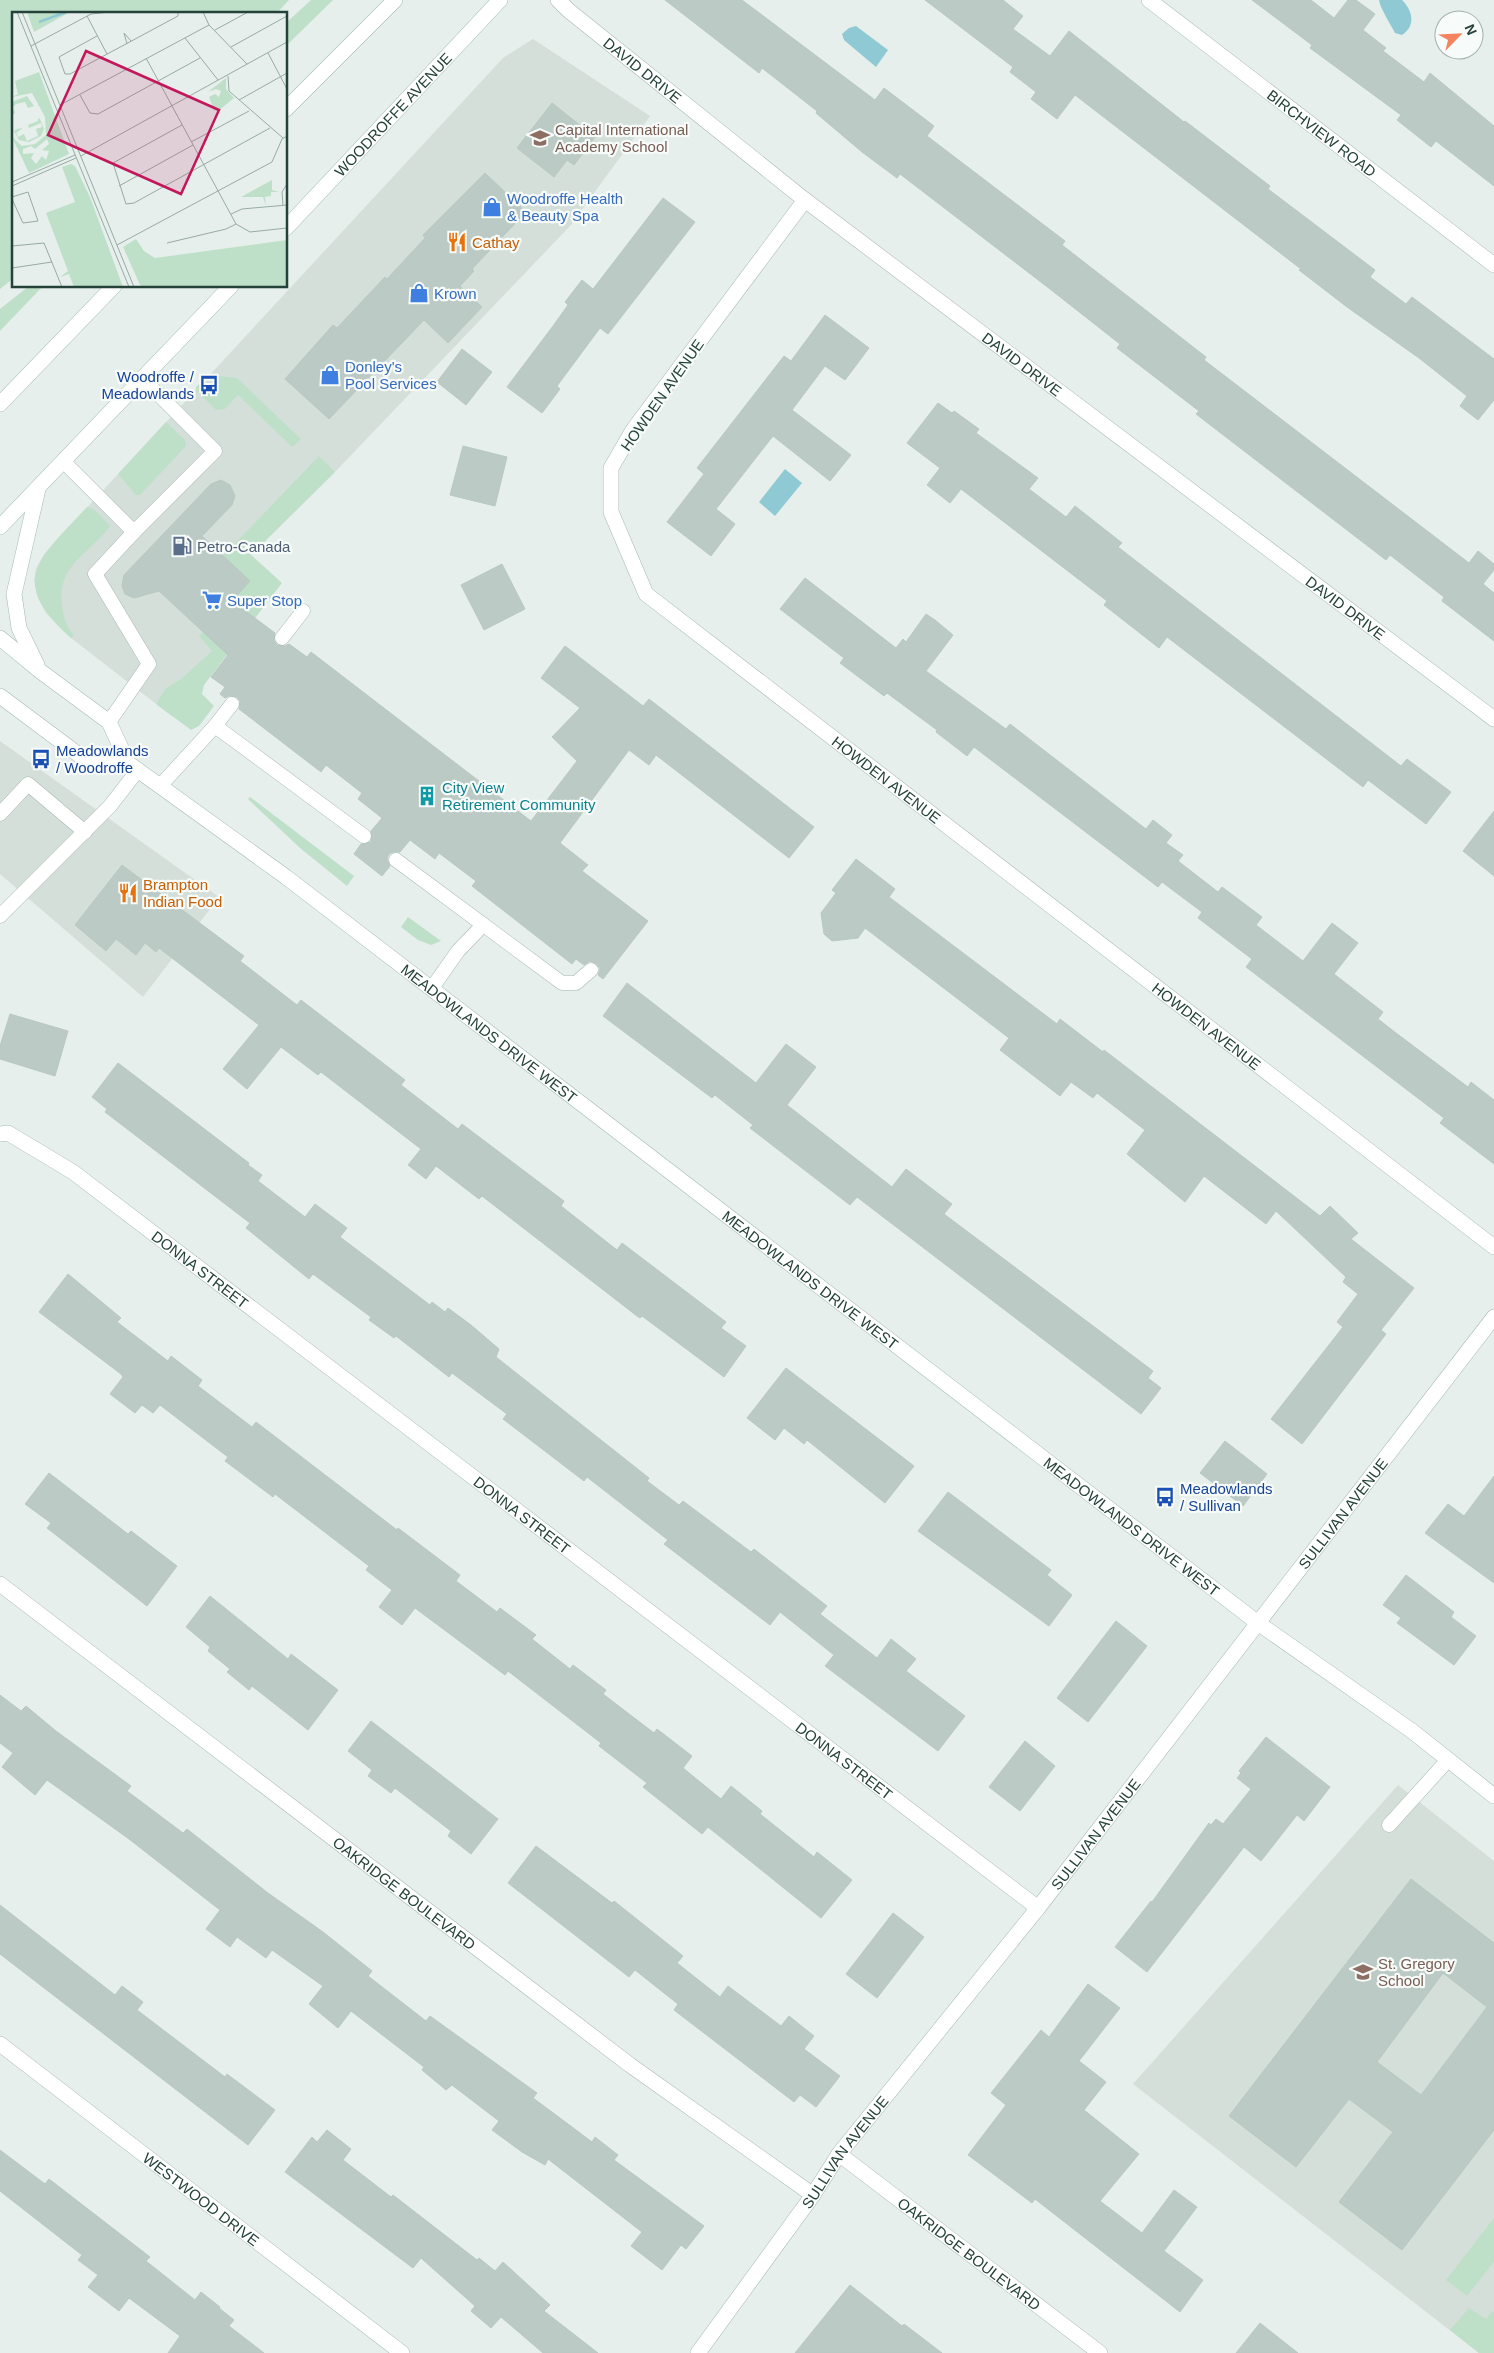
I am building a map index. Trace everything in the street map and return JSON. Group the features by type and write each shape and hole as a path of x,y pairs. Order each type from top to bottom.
{"street":[{"path":"288,107 395,0"},
{"name":"WOODROFFE AVENUE","path":"288,226 500,0"},
{"name":"DAVID DRIVE","path":"558,0 805,200 1494,719"},
{"name":"BIRCHVIEW ROAD","path":"1149,0 1494,265"},
{"name":"HOWDEN AVENUE","path":"805,200 633,430 612,468 611,512 646,594 1494,1247"},
{"path":"0,404 112,288"},
{"path":"0,527 229,288"},
{"path":"38,489 14,594 19,628 40,671"},
{"path":"0,638 40,671 110,722 133,766"},
{"path":"0,696 87,761 133,766"},
{"name":"MEADOWLANDS DRIVE WEST","path":"133,766 286,877 432,988 1258,1623 1412,1731 1494,1796"},
{"name":"DONNA STREET","path":"0,1134 8,1133 73,1172 1038,1908"},
{"name":"SULLIVAN AVENUE","path":"698,2353 813,2195 839,2154 1038,1908 1494,1317"},
{"name":"OAKRIDGE BOULEVARD","path":"0,1584 630,2065 813,2195"},
{"name":"WESTWOOD DRIVE","path":"0,2044 402,2353"},
{"name":"OAKRIDGE BOULEVARD","path":"839,2154 1100,2353"}],"lane":[{"path":"110,722 149,664 95,574 215,451 143,379"},
{"path":"64,462 134,532"},
{"path":"282,638 303,611"},
{"path":"160,786 215,726 232,704"},
{"path":"215,726 364,836"},
{"path":"0,916 110,806 133,766"},
{"path":"0,814 28,784 85,832"},
{"path":"396,860 562,983 576,983 591,970"},
{"path":"432,988 458,951 483,925"},
{"path":"1389,1824 1448,1760"}],"shaded area":[{"path":"533,39 650,116 570,226 335,472 251,555 270,572 173,717 71,638 46,613 38,598 34,581 36,568 45,553 503,58"},
{"path":"0,741 219,897 143,997 0,874"},
{"name":"St. Gregory School","path":"1398,1785 1494,1861 1494,2353 1479,2353 1133,2084"}],"green space":[{"path":"0,0 289,0 278,12 12,12 12,280 0,289"},
{"path":"311,0 333,0 288,44 288,21"},
{"path":"26,288 41,288 0,331 0,309"},
{"path":"219,376 237,378 301,439 293,447 291,446 238,395 225,409 216,410 196,390 196,387 201,382 209,388"},
{"path":"166,422 185,440 186,446 140,495 136,495 118,474"},
{"path":"319,456 335,472 251,555 282,583 204,685 202,694 214,706 199,726 191,730 156,704 166,688 181,679 212,651 199,636 203,632 223,556"},
{"path":"87,507 95,510 110,526 69,570 64,580 62,606 67,625 74,635 71,638 51,618 39,600 35,585 37,570 44,556"},
{"path":"250,797 354,876 347,886 300,848 248,799"},
{"path":"408,917 441,941 431,945 418,940 401,927"},
{"path":"1494,2218 1494,2262 1467,2296 1446,2280"},
{"path":"1469,2308 1486,2319 1492,2311 1494,2312 1494,2353 1479,2353 1450,2330"}],"water":[{"path":"1379,0 1402,0 1406,4 1411,14 1411,23 1402,35 1395,33 1383,12"},
{"path":"856,26 888,50 876,67 844,40 842,34 849,28"},
{"path":"785,469 802,483 775,516 759,502"}],"building":[{"path":"665,0 742,0 875,100 884,88 934,126 927,136 1065,241 1062,245 1206,357 1204,360 1469,563 1478,551 1494,564 1494,570 1483,584 1494,593 1494,641 1442,601 1444,597 1390,555 1386,560 1196,414 1199,411 1117,348 1120,344 1050,289 900,174 897,178 862,152 816,113 817,111 762,68 759,73"},
{"path":"925,0 1003,0 1023,16 1013,29 1050,56 1069,31 1184,122 1270,186 1268,189 1375,270 1370,277 1406,304 1412,297 1494,359 1494,400 1478,420 1460,406 1467,396 1419,358 1347,307 1299,270 1301,269 1075,95 1057,119 1031,99 1036,92 1010,72 1013,67"},
{"path":"1252,0 1311,0 1334,18 1348,0 1356,0 1375,14 1363,30 1386,48 1383,51 1424,82 1430,73 1494,126 1494,186 1436,141 1431,147 1397,120 1401,115 1310,48 1312,45"},
{"path":"552,103 595,137 574,165 567,160 554,177 517,148"},
{"path":"485,173 526,212 472,269 474,271 460,286 482,307 448,343 424,320 329,419 285,379 333,325 337,328 385,277 387,279 425,238 423,235"},
{"path":"663,198 695,222 608,334 600,328 557,386 560,389 542,413 507,387 568,305 565,302 582,280 593,289"},
{"path":"825,315 869,348 845,380 825,366 792,410 851,455 830,481 773,436 716,509 735,524 711,556 667,522 704,474 697,468 784,356 791,361"},
{"path":"462,349 492,372 466,405 437,382"},
{"path":"938,403 952,413 954,411 979,429 976,433 1038,478 1029,489 1066,517 1075,506 1122,543 1118,547 1401,766 1407,759 1451,792 1426,824 1368,780 1363,787 1167,637 1159,648 1104,605 1107,601 961,489 950,503 927,485 940,468 907,443"},
{"path":"463,446 507,457 495,506 450,495"},
{"path":"221,480 230,485 235,496 232,505 202,536 250,581 232,601 275,633 274,641 277,645 285,646 289,644 307,657 311,652 531,821 577,761 552,737 580,708 541,678 565,646 643,706 649,699 814,827 789,858 656,755 649,765 629,750 560,843 588,865 582,871 648,921 603,979 598,975 600,969 597,964 590,961 584,965 576,959 572,964 472,886 476,881 439,853 435,859 410,840 400,852 389,854 387,859 390,866 382,876 354,854 361,844 371,842 371,831 382,818 358,799 362,793 326,765 321,772 239,709 240,701 237,697 229,696 225,698 220,694 225,687 211,677 228,655 159,591 134,598 125,594 122,586 124,575 211,484"},
{"path":"502,564 525,609 484,630 461,585"},
{"path":"805,578 896,648 903,639 906,642 926,614 935,620 953,635 926,671 1006,729 1010,724 1146,829 1153,820 1172,835 1166,843 1183,855 1178,861 1218,892 1222,887 1262,917 1256,925 1303,961 1332,923 1358,943 1334,974 1383,1012 1378,1019 1468,1087 1471,1082 1494,1100 1494,1164 1440,1123 1444,1118 1246,967 1252,959 1198,918 1202,912 1162,882 1158,887 974,747 967,756 936,732 937,730 887,693 884,696 840,663 844,658 780,609"},
{"path":"1494,811 1494,876 1463,851"},
{"path":"856,859 895,889 889,897 1057,1024 1060,1019 1103,1052 1104,1050 1320,1216 1330,1206 1358,1233 1351,1239 1414,1288 1381,1330 1386,1334 1302,1444 1271,1419 1343,1327 1337,1322 1358,1294 1343,1282 1346,1277 1276,1211 1266,1224 1204,1176 1185,1202 1127,1154 1145,1130 1097,1093 1093,1098 1071,1082 1060,1096 1000,1050 1009,1038 865,928 858,938 832,941 824,934 821,913 836,893 832,890"},
{"path":"122,865 244,956 240,961 297,1005 301,1000 405,1080 401,1085 458,1129 462,1124 564,1201 561,1206 617,1250 622,1243 726,1322 721,1328 746,1346 724,1377 642,1316 640,1318 637,1316 482,1196 479,1199 436,1166 426,1179 408,1165 421,1149 321,1072 318,1075 281,1047 247,1089 223,1069 259,1025 159,948 156,952 145,943 136,955 116,939 106,951 75,925"},
{"path":"627,983 756,1083 786,1044 816,1067 787,1105 892,1187 906,1169 952,1204 944,1214 1153,1371 1148,1378 1161,1388 1141,1414 857,1197 850,1205 750,1128 753,1125 715,1095 712,1098 603,1016"},
{"path":"10,1014 68,1031 55,1076 0,1059 0,1046"},
{"path":"118,1063 249,1163 248,1165 262,1175 258,1181 305,1217 315,1204 347,1228 340,1237 430,1305 432,1302 445,1312 448,1308 471,1325 499,1349 496,1357 649,1478 647,1481 679,1505 683,1501 751,1552 754,1549 827,1606 820,1614 877,1658 891,1639 916,1659 906,1671 965,1716 938,1751 825,1666 834,1655 780,1612 770,1625 664,1544 668,1540 587,1477 584,1481 503,1419 507,1414 452,1373 449,1377 396,1336 394,1338 369,1320 371,1317 313,1274 309,1279 246,1228 250,1223 105,1112 107,1109 92,1097"},
{"path":"68,1274 121,1318 117,1322 168,1361 171,1356 202,1380 198,1386 252,1427 256,1422 397,1530 398,1528 460,1575 456,1581 497,1612 500,1608 536,1635 532,1639 570,1669 573,1665 606,1690 603,1694 654,1733 657,1729 692,1756 683,1768 721,1799 731,1786 762,1811 760,1814 814,1857 817,1852 852,1880 821,1918 708,1827 702,1834 643,1787 647,1783 599,1746 601,1743 508,1671 505,1675 415,1608 402,1625 379,1607 392,1590 366,1570 369,1566 275,1494 273,1497 225,1461 228,1457 160,1405 153,1413 142,1405 135,1413 110,1394 123,1377 121,1374 39,1312"},
{"path":"786,1368 914,1466 885,1503 807,1440 804,1444 784,1428 775,1440 747,1418"},
{"path":"1225,1441 1267,1474 1243,1506 1200,1473"},
{"path":"49,1473 128,1534 131,1531 177,1566 147,1606 47,1528 51,1523 25,1504"},
{"path":"1494,1476 1494,1583 1425,1533 1448,1504 1464,1516"},
{"path":"948,1492 1051,1570 1047,1575 1072,1595 1049,1626 918,1531"},
{"path":"1406,1575 1454,1612 1451,1617 1476,1636 1454,1665 1397,1623 1401,1618 1383,1605"},
{"path":"210,1596 288,1659 291,1654 338,1690 308,1730 252,1686 249,1690 227,1672 230,1669 208,1651 210,1647 186,1627"},
{"path":"1116,1621 1147,1646 1088,1722 1057,1698"},
{"path":"0,1695 21,1711 26,1706 56,1731 131,1786 127,1791 183,1833 187,1829 268,1893 323,1932 372,1971 368,1976 426,2021 430,2016 537,2093 533,2098 592,2142 595,2137 618,2155 614,2160 704,2226 686,2249 681,2245 662,2270 631,2246 642,2232 548,2159 545,2165 522,2152 492,2130 499,2121 452,2085 446,2090 422,2070 424,2067 351,2011 338,2028 309,2004 323,1986 272,1950 266,1958 237,1937 230,1947 206,1929 220,1910 129,1839 47,1780 35,1795 2,1767 13,1753 0,1743"},
{"path":"371,1721 498,1819 471,1854 448,1836 451,1831 395,1788 391,1793 368,1776 372,1770 348,1751"},
{"path":"1266,1737 1330,1787 1304,1821 1297,1815 1261,1861 1244,1847 1147,1972 1115,1947 1152,1902 1209,1823 1211,1825 1216,1819 1223,1824 1251,1789 1237,1778 1241,1773 1239,1771"},
{"path":"1025,1741 1055,1766 1020,1811 989,1787"},
{"path":"536,1846 612,1903 614,1901 683,1956 677,1963 720,1997 728,1986 781,2026 789,2016 814,2036 804,2049 840,2076 816,2107 800,2095 794,2102 674,2010 678,2004 635,1970 629,1977 508,1883"},
{"path":"1411,1879 1494,1943 1494,2130 1402,2250 1339,2202 1393,2132 1349,2099 1296,2167 1229,2116","holes":["1443,1973 1487,2007 1421,2095 1377,2062"]},
{"path":"0,1905 115,1995 122,1986 143,2002 137,2010 225,2077 227,2074 275,2110 248,2145 0,1954"},
{"path":"893,1913 924,1937 877,1998 846,1974"},
{"path":"1088,1984 1120,2008 1079,2061 1106,2082 1084,2110 1139,2154 1100,2201 1142,2233 1174,2190 1197,2207 1164,2251 1203,2280 1180,2312 1035,2199 1032,2203 968,2155 1006,2105 991,2093 1041,2030 1049,2037"},
{"path":"327,2130 351,2149 343,2160 391,2197 393,2195 477,2260 479,2258 495,2271 503,2262 550,2305 544,2311 598,2353 543,2353 501,2317 491,2328 471,2311 475,2306 421,2258 413,2268 285,2172 312,2137 317,2142"},
{"path":"0,2150 45,2184 49,2179 150,2257 146,2261 195,2300 201,2292 234,2320 229,2326 264,2353 168,2353 180,2336 129,2298 119,2311 88,2287 98,2275 78,2260 82,2255 0,2191"},
{"path":"850,2285 902,2326 904,2324 942,2353 795,2353"},
{"path":"1260,2323 1298,2353 1236,2353"}],"place":[{"name":"Capital International Academy School","path":"540,138"},
{"name":"Woodroffe Health & Beauty Spa","path":"492,207"},
{"name":"Cathay","path":"457,242"},
{"name":"Krown","path":"419,293"},
{"name":"Donley's Pool Services","path":"330,375"},
{"name":"Woodroffe / Meadowlands","path":"209,385"},
{"name":"Petro-Canada","path":"182,546"},
{"name":"Super Stop","path":"212,600"},
{"name":"Meadowlands / Woodroffe","path":"41,759"},
{"name":"City View Retirement Community","path":"427,796"},
{"name":"Brampton Indian Food","path":"128,893"},
{"name":"Meadowlands / Sullivan","path":"1165,1497"},
{"name":"St. Gregory School","path":"1363,1972"}]}
